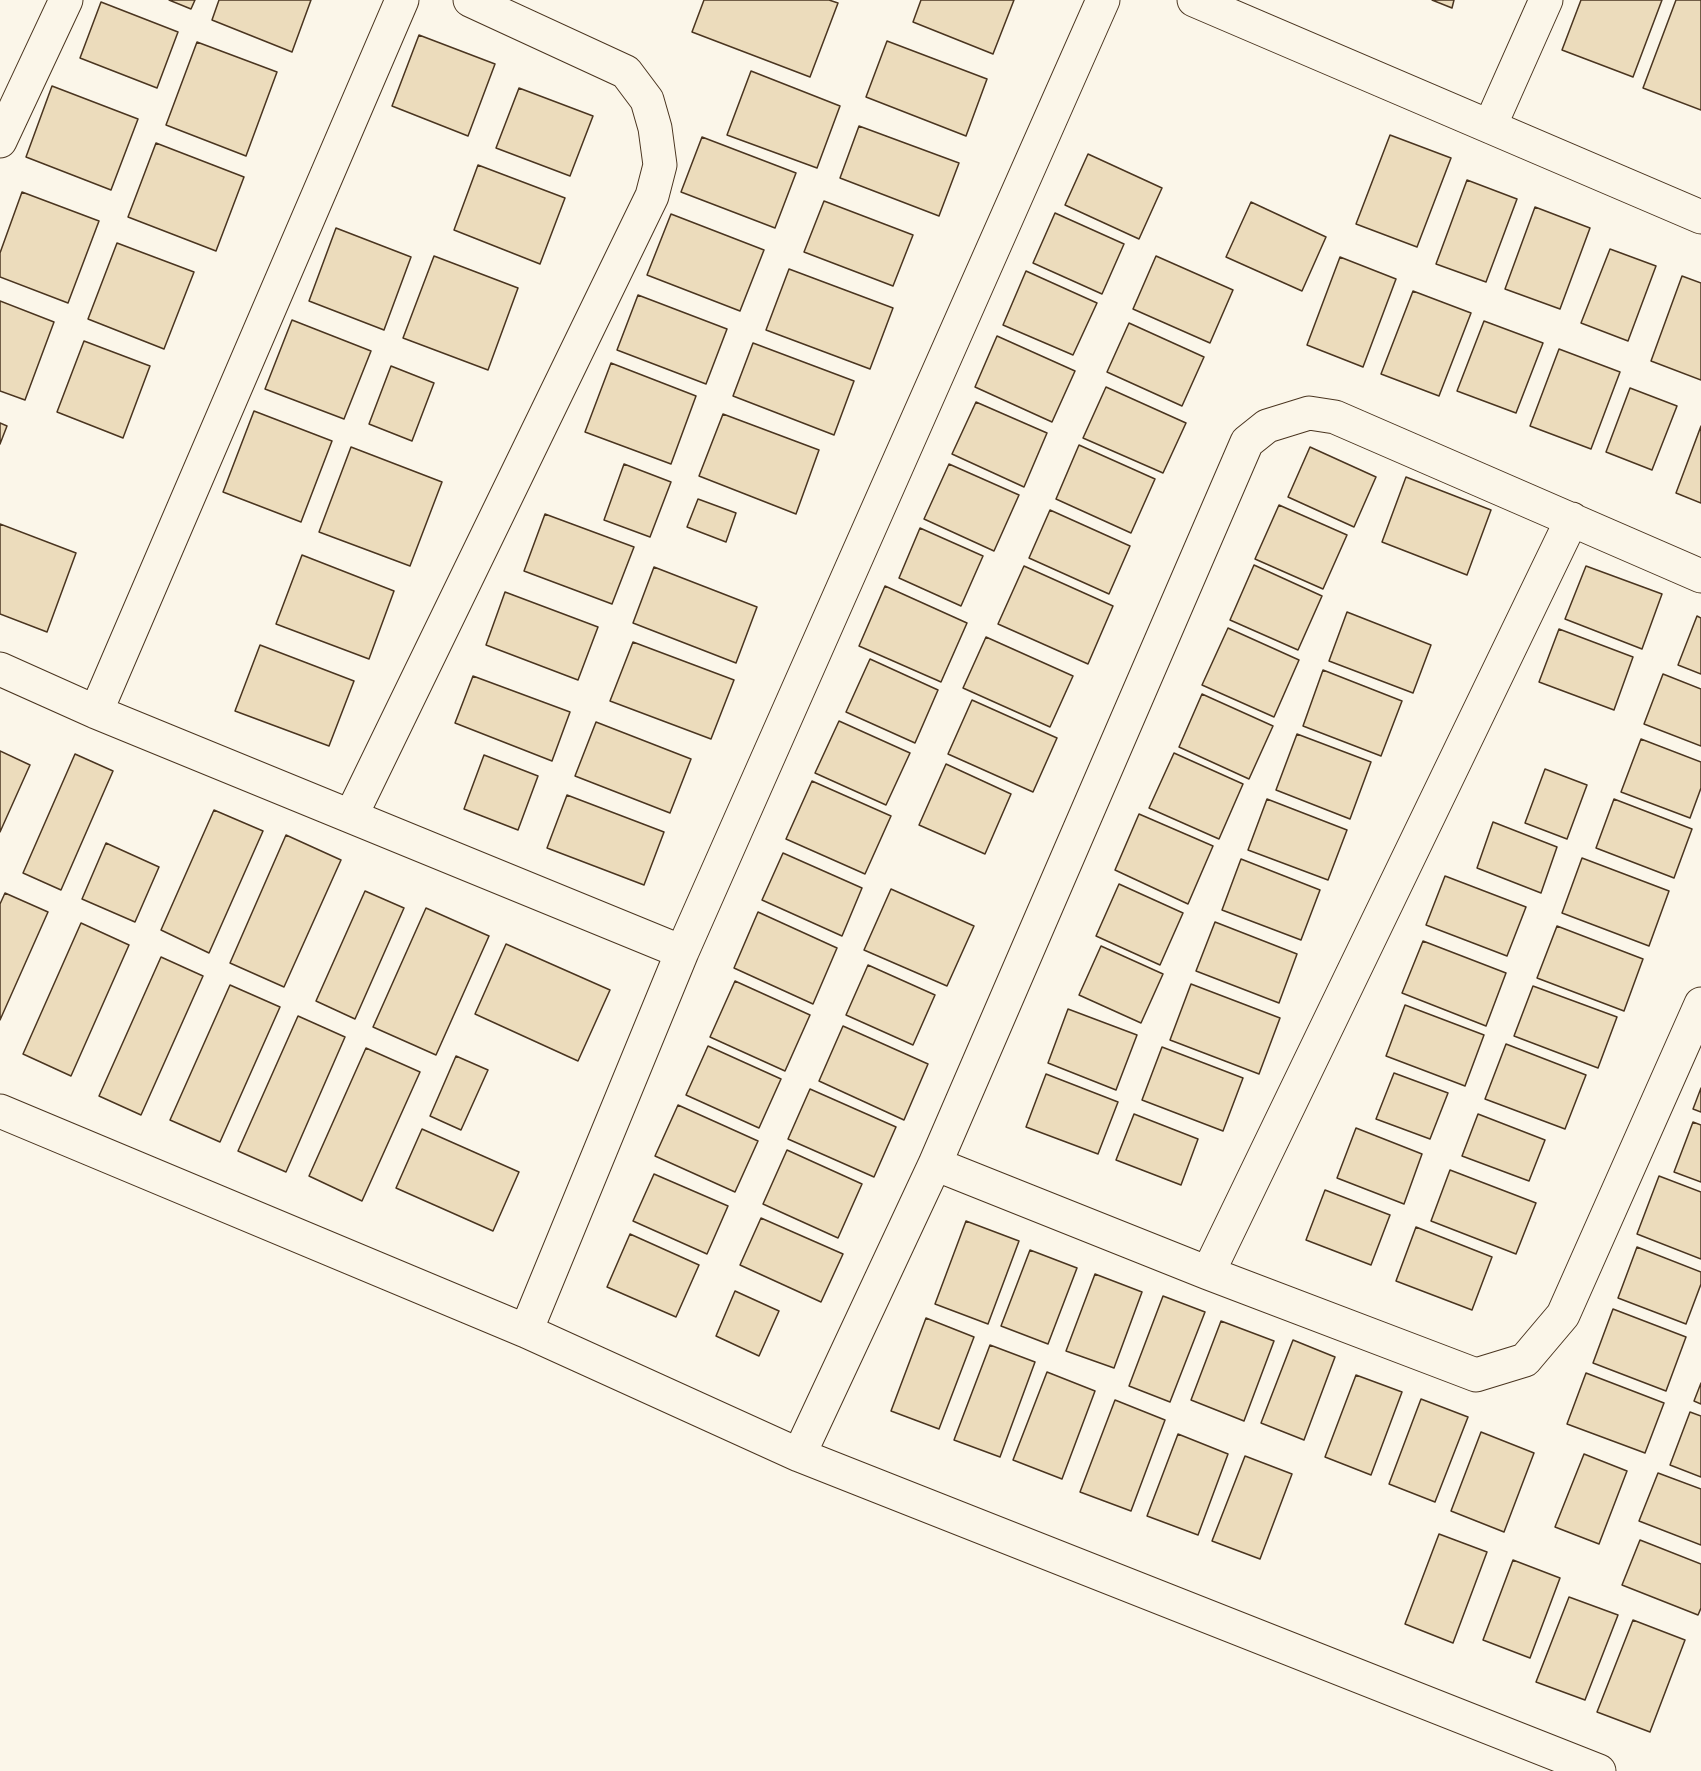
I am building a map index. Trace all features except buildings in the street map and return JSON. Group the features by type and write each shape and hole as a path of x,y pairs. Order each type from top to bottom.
{"street":[{"path":"0,141 66,0"},
{"path":"96,712 402,0"},
{"path":"351,816 652,195 660,165 655,128 647,100 626,72 470,0"},
{"path":"526,1331 682,952 1103,0"},
{"path":"1194,0 1701,217"},
{"path":"1491,126 1546,0"},
{"path":"798,1455 935,1164 1247,442 1267,426 1309,413 1335,417 1701,576"},
{"path":"1208,1273 1572,519"},
{"path":"0,669 96,712 682,952"},
{"path":"935,1164 1208,1273 1476,1376 1525,1360 1563,1315 1701,1004"},
{"path":"0,1111 526,1331 798,1455 1599,1771"}]}
